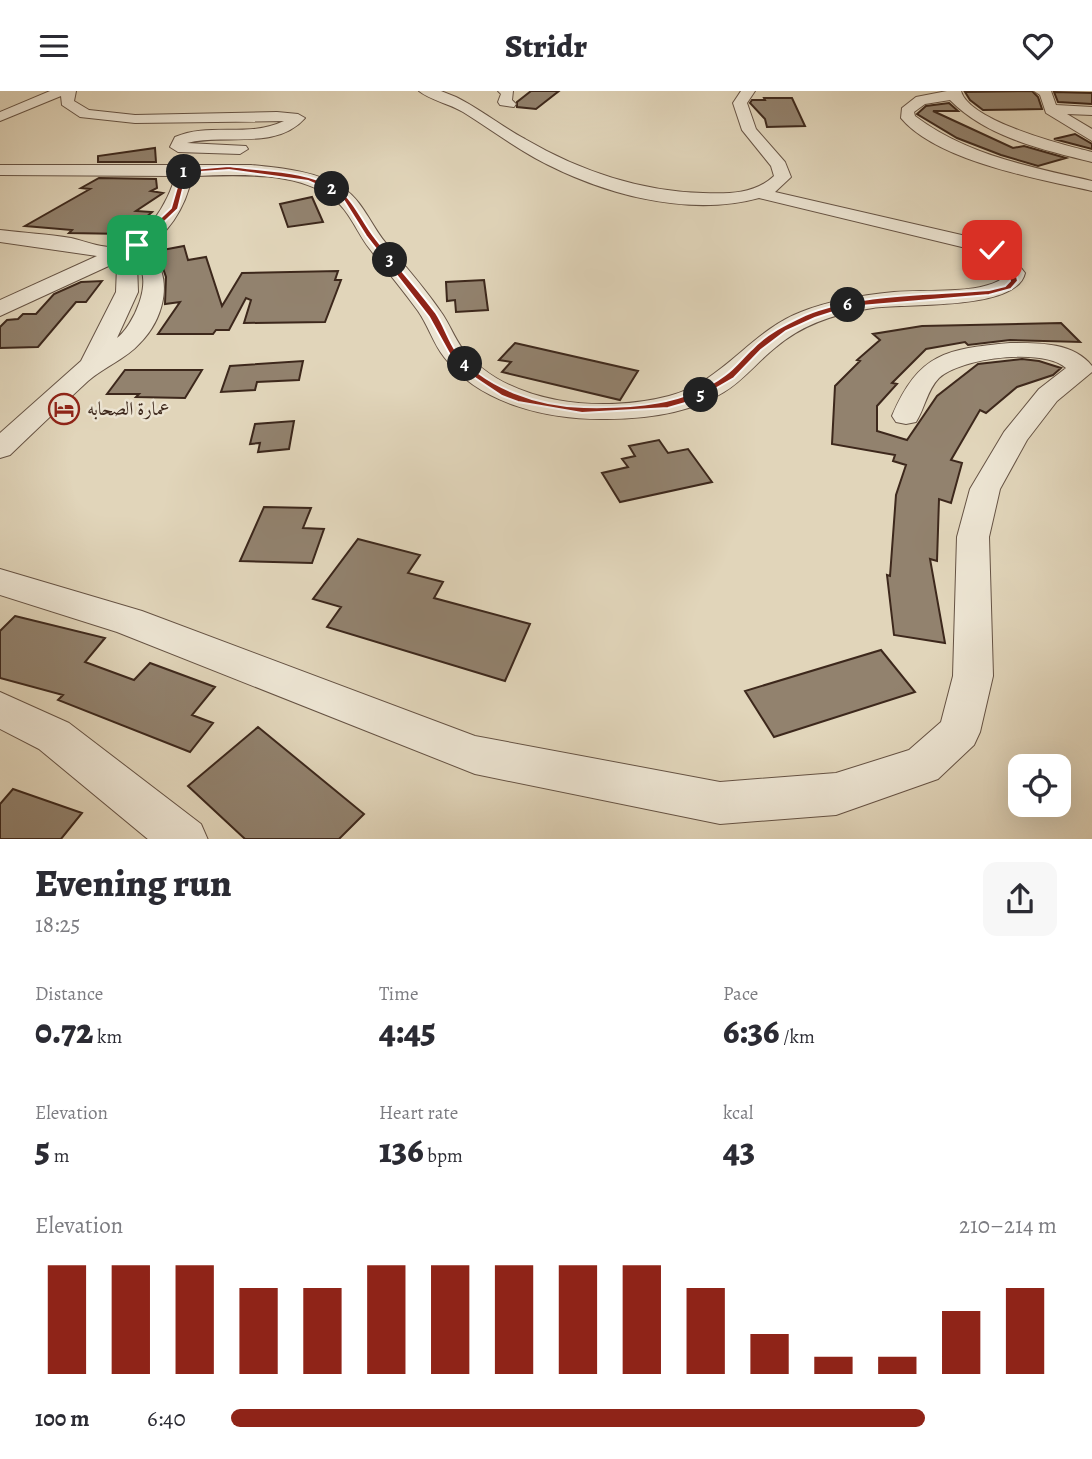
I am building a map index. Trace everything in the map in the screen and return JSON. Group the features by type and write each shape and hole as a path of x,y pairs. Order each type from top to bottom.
{"street":[{"path":"431,91 455,102 554,162 593,181 662,196 696,199 729,198 759,193 776,185 783,177 779,165 750,130 740,103 748,91"},
{"path":"1041,91 1046,93 1050,110 1092,136"},
{"path":"0,117 47,97 67,92 67,102 85,114 135,119 277,116 298,118 289,127 260,133 187,137 180,140 178,147 240,149"},
{"path":"1092,157 1046,145 993,123 964,107 954,94 921,100 907,111 908,118 926,131 978,155 1092,186"},
{"path":"1050,110 1092,111"},
{"path":"0,170 185,171 211,168 310,180 333,189 347,199 369,234 433,316 453,353 476,374 506,393 560,408 582,410 668,405 693,398 730,376 757,348 783,329 812,316 848,305 989,293 1008,288 1014,281 1012,265 992,250 972,243 759,193"},
{"path":"0,309 137,245 174,209 185,171"},
{"path":"0,236 69,244 116,256 146,260 152,264 154,274 150,304 143,324 132,338 94,363 0,449"},
{"path":"94,363 121,310 129,275 127,265 116,256"},
{"path":"63,281 108,273 129,275"},
{"path":"0,582 129,621 475,755 719,803 836,794 923,765 960,732 973,676 973,537 985,489 1014,438 1048,395 1081,369 1078,362 1070,356 1044,350 1003,352 945,362 933,369 918,387 906,416"},
{"path":"0,709 54,736 185,839"}],"building":[{"path":"531,91 559,91 536,109 517,107 517,102"},
{"path":"1032,91 1038,97 1042,109 983,110 970,100 965,92"},
{"path":"1054,92 1092,93 1092,104 1058,102"},
{"path":"764,98 792,98 805,126 767,127 765,119 750,103 752,100 765,100"},
{"path":"949,103 958,111 933,111 1013,148 1024,146 1066,158 1038,166 957,138 917,114 926,106"},
{"path":"1075,134 1092,144 1092,149 1054,139"},
{"path":"155,148 156,162 98,162 98,156"},
{"path":"99,178 156,179 157,188 151,191 163,193 136,211 152,212 127,234 69,233 72,230 25,226 90,189 81,188"},
{"path":"312,197 323,222 288,227 280,204"},
{"path":"184,246 188,260 206,257 222,306 242,273 338,271 335,280 341,280 325,322 244,323 251,300 246,298 229,330 216,330 213,334 158,334 180,302 165,304 166,277 157,251"},
{"path":"484,280 488,310 456,312 455,300 447,301 446,282"},
{"path":"102,281 86,302 76,302 38,347 0,348 0,327 7,320 18,319 23,314 36,314 54,294 81,282"},
{"path":"1061,323 1080,342 1010,340 968,345 965,342 926,349 892,383 897,384 877,406 877,431 907,440 937,396 978,364 1022,359 1061,368 1053,375 1017,387 986,413 980,410 951,460 962,463 951,503 939,499 937,561 930,559 945,643 894,635 887,575 890,576 896,495 906,465 893,461 895,455 832,444 835,386 860,361 857,360 880,340 873,334 922,326"},
{"path":"515,343 638,371 620,400 502,372 511,362 499,360"},
{"path":"303,361 299,380 257,382 255,390 221,392 230,366"},
{"path":"125,370 202,370 185,398 107,394"},
{"path":"294,421 289,449 258,452 260,443 250,444 255,424"},
{"path":"659,440 668,453 688,449 712,482 620,502 602,473 628,467 622,459 635,456 629,446"},
{"path":"264,507 311,508 303,528 324,529 312,563 240,561"},
{"path":"358,539 420,555 408,573 443,582 434,598 530,624 505,681 327,627 341,607 313,599"},
{"path":"15,616 105,638 85,662 134,680 150,663 215,687 192,715 213,723 190,752 58,700 63,695 0,678 0,631"},
{"path":"881,650 915,692 774,737 745,691"},
{"path":"258,727 364,814 339,839 245,839 188,786"},
{"path":"13,789 82,813 61,839 0,839 0,804"}],"place":[{"name":"عمارة الصحابه","path":"64,409"}],"route":[{"path":"137,245 174,209 185,171 229,168 310,180 333,189 347,199 369,234 433,316 453,353 476,374 522,400 582,410 668,405 693,398 713,389 730,376 757,348 783,329 812,316 848,305 989,293 1008,288 1014,281 1012,265 992,250"}]}
